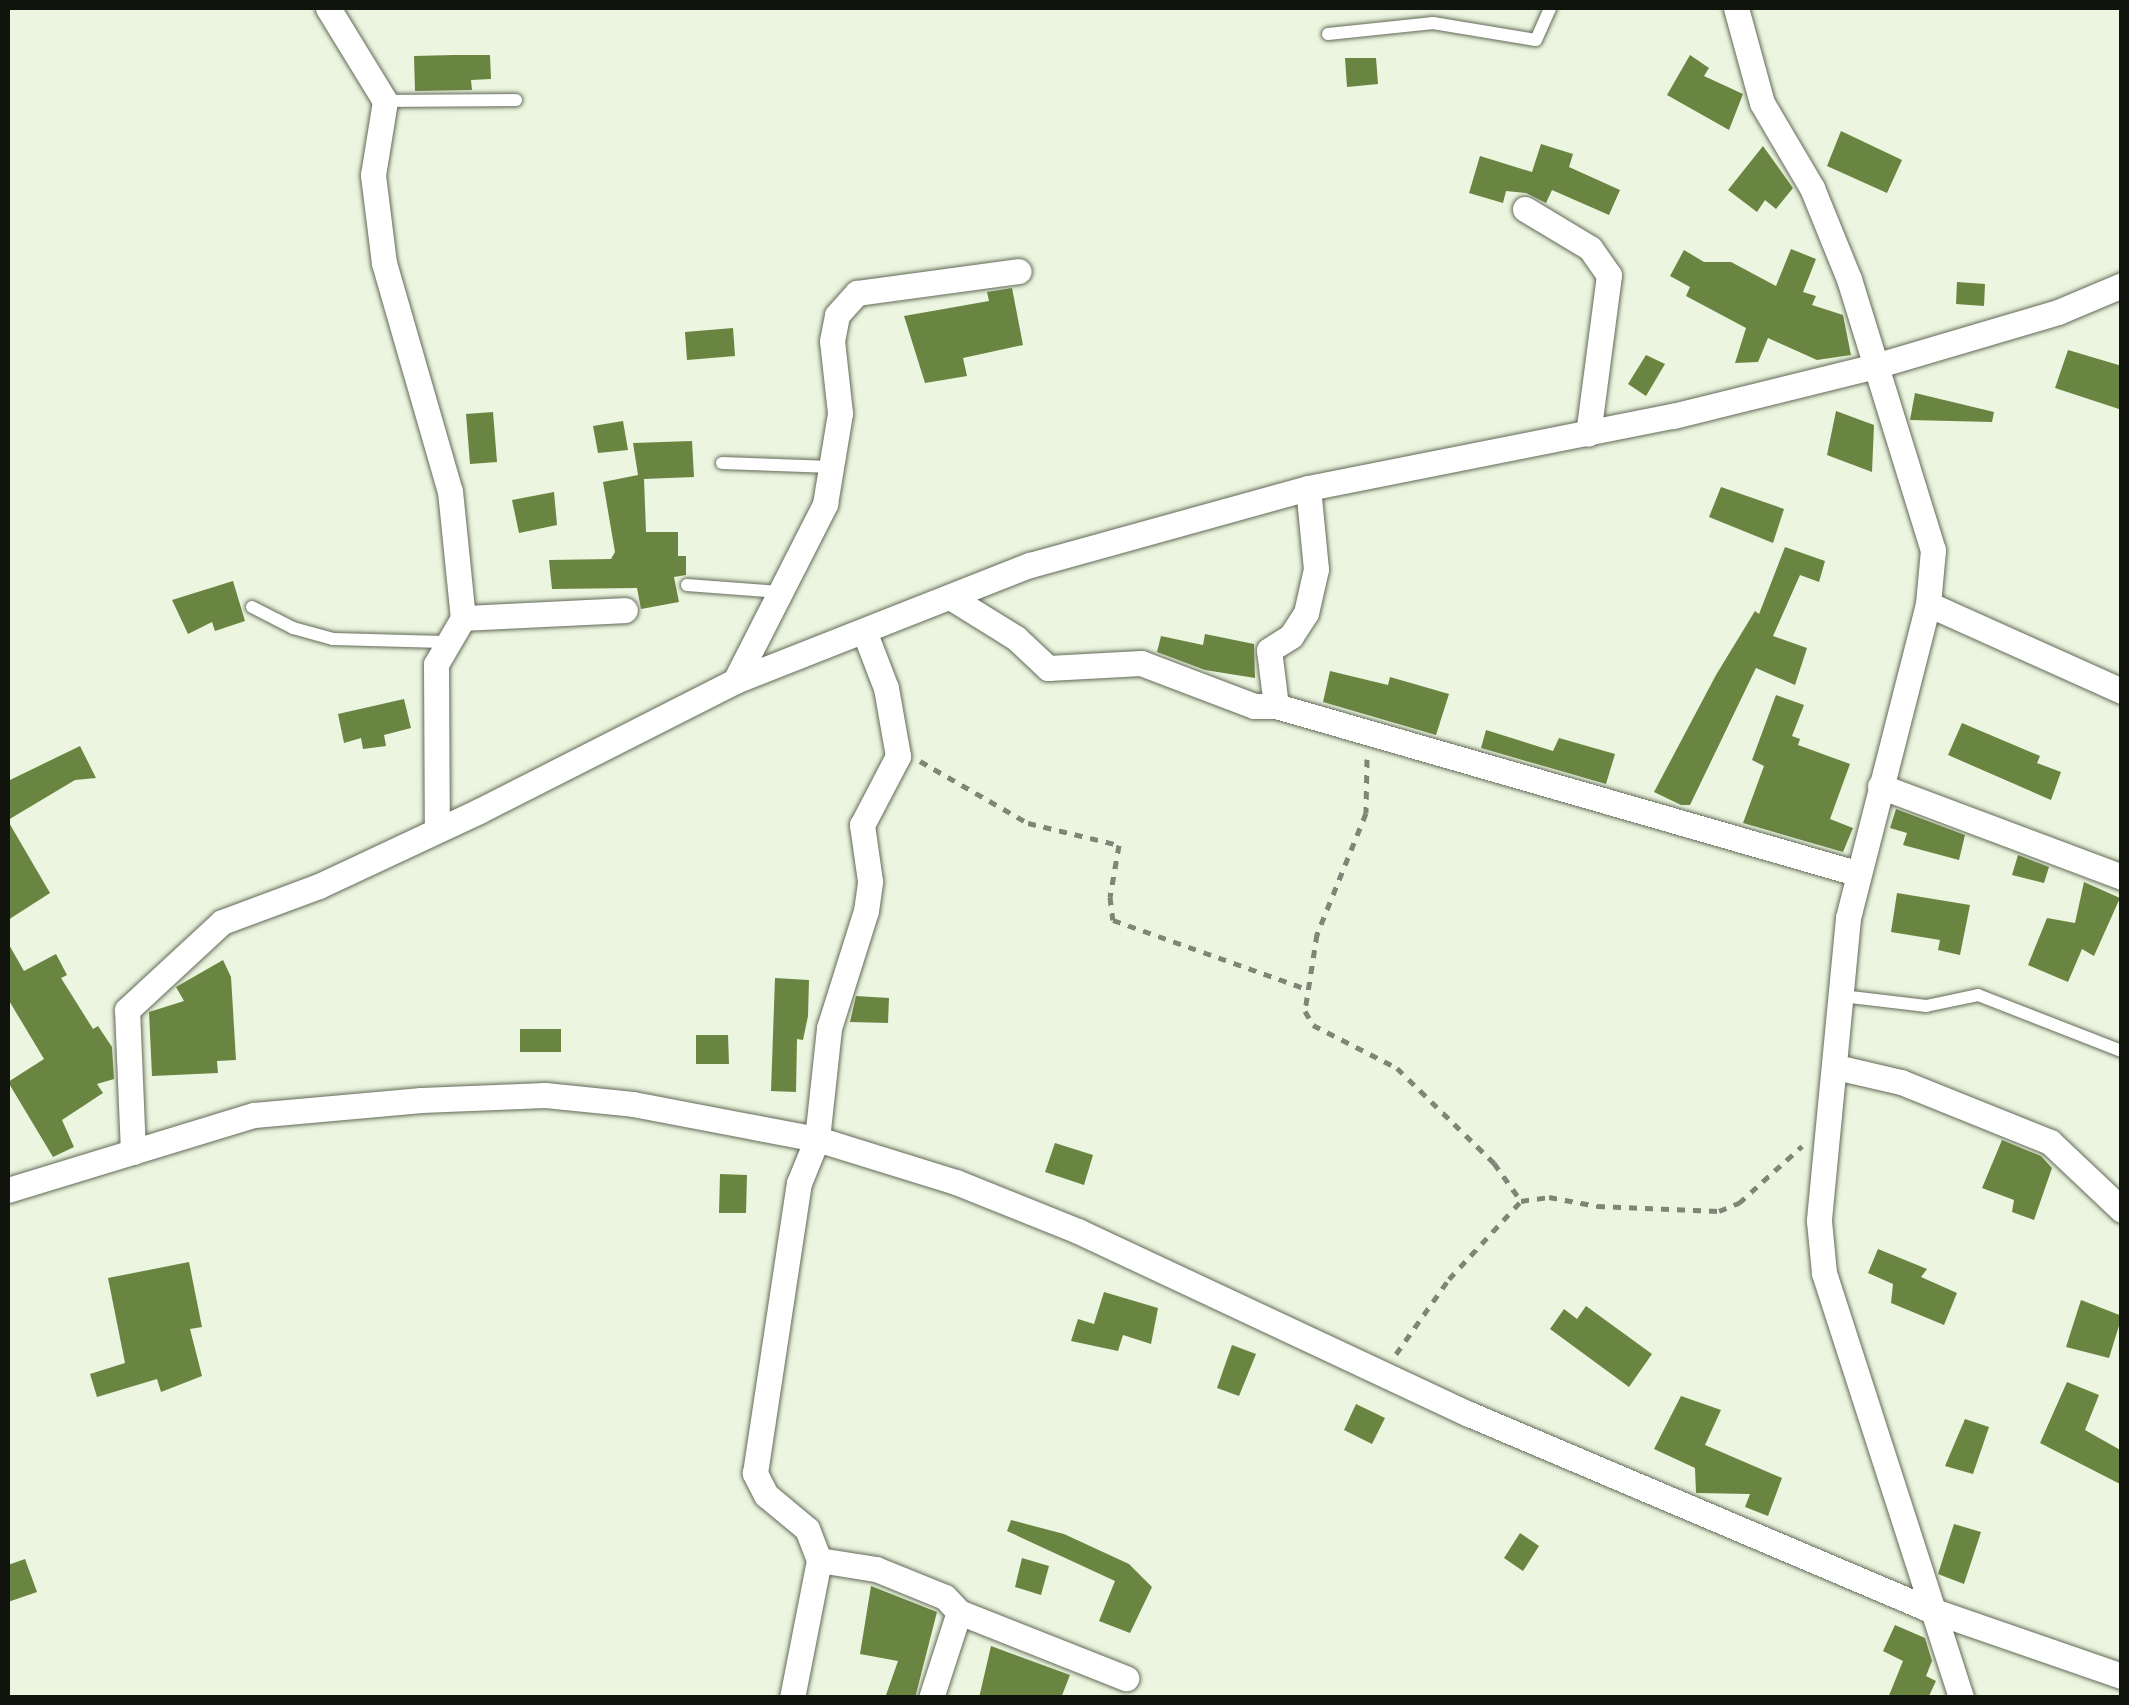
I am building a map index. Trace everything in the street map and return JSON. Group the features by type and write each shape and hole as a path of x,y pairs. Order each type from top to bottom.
{"street":[{"path":"328,8 385,100 374,175 384,264 443,458 464,618 444,642 436,664 438,830"},
{"path":"1736,8 1762,103 1812,188 1875,366 1896,446 1927,518 1933,550 1928,604 1856,874 1819,1221 1824,1273 1878,1430 1928,1609 1961,1698"},
{"path":"1525,209 1590,248 1608,275 1588,434"},
{"path":"735,681 825,504 834,468 840,413 832,341 837,315 857,293 1019,271"},
{"path":"134,1152 124,1031 134,1001 222,922 438,830 735,681 1030,566 1308,488 1588,434 1875,366 2058,312 2122,286"},
{"path":"1276,706 1269,650 1291,636 1306,614 1316,569 1308,488"},
{"path":"950,597 1016,638 1048,668 1141,663 1193,687 1276,706 1856,874"},
{"path":"1928,604 2122,692"},
{"path":"464,618 625,610"},
{"path":"792,1698 818,1560 807,1529 766,1494 755,1473 799,1183 817,1138 829,1028 866,912 870,882 862,826 898,756 886,688 864,631"},
{"path":"1880,786 2122,877"},
{"path":"1836,1068 1901,1082 2050,1142 2122,1210"},
{"path":"8,1190 254,1115 545,1095 633,1104 817,1138 956,1182 1078,1231 1384,1374 1928,1609 2122,1676"},
{"path":"818,1560 876,1568 946,1597 960,1612 1126,1678"},
{"path":"930,1698 960,1612"}],"lane":[{"path":"1328,34 1433,24 1536,40 1550,8"},
{"path":"385,100 516,100"},
{"path":"722,463 834,468"},
{"path":"687,585 780,592"},
{"path":"252,606 292,628 334,639 444,642"},
{"path":"1842,996 1926,1006 1978,995 2122,1051"}],"path":[{"path":"1362,732 1366,814 1334,884 1304,988 1312,1024 1396,1068 1494,1163 1520,1201"},
{"path":"898,756 950,773 1028,823 1119,845 1110,908 1123,925 1304,988"},
{"path":"1520,1201 1719,1211 1739,1204 1807,1141 1828,1130"},
{"path":"1384,1374 1449,1279 1520,1201"}],"building":[{"path":"490,55 491,79 471,80 472,90 415,91 414,56"},
{"path":"1690,55 1709,68 1704,76 1743,94 1729,130 1667,95"},
{"path":"1345,58 1376,58 1378,84 1347,87"},
{"path":"1841,131 1902,160 1887,193 1827,166"},
{"path":"1541,144 1573,154 1569,167 1620,190 1609,215 1552,190 1546,203 1526,193 1506,191 1503,203 1469,193 1480,156 1532,172"},
{"path":"1763,146 1793,188 1776,209 1765,200 1757,212 1728,190"},
{"path":"1791,249 1816,259 1803,292 1816,296 1812,305 1843,315 1851,355 1817,360 1768,338 1758,362 1735,363 1746,328 1686,296 1690,287 1670,276 1684,250 1704,262 1731,262 1776,286"},
{"path":"1957,282 1985,284 1984,306 1956,304"},
{"path":"1012,288 1023,345 963,358 967,376 925,383 904,316 989,301 987,292"},
{"path":"733,328 735,356 687,360 685,332"},
{"path":"2068,350 2122,366 2122,410 2055,388"},
{"path":"1646,355 1665,364 1646,396 1628,384"},
{"path":"1915,393 1994,412 1992,422 1910,420"},
{"path":"1836,411 1874,425 1872,472 1827,455"},
{"path":"493,412 497,462 470,464 466,414"},
{"path":"623,421 628,450 598,453 593,426"},
{"path":"692,441 694,477 644,479 646,532 678,532 678,556 686,556 686,575 674,577 679,602 641,609 637,588 552,589 549,560 611,559 615,552 603,482 638,475 633,443"},
{"path":"1721,487 1784,509 1773,543 1709,517"},
{"path":"554,492 557,525 519,533 512,500"},
{"path":"1785,547 1825,561 1819,582 1800,575 1773,636 1807,648 1795,685 1756,668 1690,805 1681,805 1654,792 1716,675 1755,611 1759,614"},
{"path":"233,581 245,621 215,631 212,622 188,634 172,600"},
{"path":"1205,634 1254,644 1255,678 1205,670 1157,652 1161,636 1203,645"},
{"path":"1330,671 1388,685 1390,677 1449,694 1436,735 1323,702"},
{"path":"1776,695 1804,705 1792,736 1800,739 1798,745 1850,764 1830,819 1853,828 1843,852 1743,823 1764,766 1752,760"},
{"path":"404,699 411,728 384,735 386,746 363,749 361,738 344,743 338,714"},
{"path":"1962,723 2040,756 2037,763 2061,772 2051,800 1948,755"},
{"path":"1486,730 1553,751 1559,738 1615,754 1606,784 1481,748"},
{"path":"80,746 96,778 75,780 8,820 8,781"},
{"path":"1896,809 1965,835 1959,860 1903,845 1907,833 1890,828"},
{"path":"8,821 50,893 8,920"},
{"path":"2018,855 2049,867 2044,883 2012,875"},
{"path":"2084,882 2120,898 2094,956 2082,949 2068,982 2028,965 2047,918 2075,923"},
{"path":"1897,893 1970,905 1960,955 1938,950 1940,940 1891,932"},
{"path":"8,943 24,971 56,954 67,975 61,978 93,1029 98,1026 112,1047 114,1079 97,1084 103,1093 62,1120 74,1147 53,1157 8,1082 44,1059 8,999"},
{"path":"223,960 231,977 236,1060 217,1061 218,1073 152,1076 149,1012 184,1001 176,987"},
{"path":"775,978 809,980 808,1016 803,1040 797,1039 796,1092 771,1091"},
{"path":"856,996 889,998 888,1023 850,1022"},
{"path":"520,1029 561,1029 561,1052 520,1052"},
{"path":"696,1035 728,1035 729,1064 696,1064"},
{"path":"2002,1140 2041,1156 2052,1168 2034,1220 2012,1212 2014,1200 1982,1188"},
{"path":"1055,1143 1093,1155 1084,1185 1045,1172"},
{"path":"720,1174 747,1175 746,1213 719,1213"},
{"path":"1878,1249 1927,1269 1921,1277 1957,1293 1944,1325 1891,1303 1893,1284 1868,1273"},
{"path":"189,1262 202,1327 190,1329 202,1376 161,1392 157,1379 97,1397 90,1374 125,1363 108,1278"},
{"path":"1104,1292 1158,1308 1151,1344 1123,1335 1118,1351 1071,1341 1078,1319 1094,1324"},
{"path":"2081,1300 2122,1316 2109,1358 2066,1347"},
{"path":"1586,1306 1652,1354 1629,1387 1550,1329 1564,1309 1577,1319"},
{"path":"1232,1345 1256,1354 1239,1396 1217,1388"},
{"path":"2067,1382 2099,1395 2085,1430 2122,1451 2122,1485 2040,1443"},
{"path":"1681,1396 1721,1410 1705,1445 1782,1478 1768,1516 1745,1507 1750,1494 1696,1493 1695,1468 1654,1449"},
{"path":"1356,1404 1385,1418 1372,1444 1344,1430"},
{"path":"1965,1419 1989,1427 1973,1474 1945,1466"},
{"path":"1011,1520 1064,1534 1129,1564 1152,1587 1130,1633 1099,1621 1115,1581 1007,1531"},
{"path":"1954,1524 1981,1532 1964,1584 1938,1574"},
{"path":"1520,1533 1539,1546 1523,1571 1504,1558"},
{"path":"1022,1558 1049,1566 1041,1595 1015,1587"},
{"path":"25,1559 37,1592 8,1602 8,1565"},
{"path":"871,1586 937,1612 915,1698 885,1698 898,1661 860,1654"},
{"path":"1895,1625 1925,1638 1932,1661 1926,1676 1936,1681 1928,1698 1888,1698 1903,1661 1883,1651"},
{"path":"991,1646 1070,1675 1061,1698 979,1698"}]}
